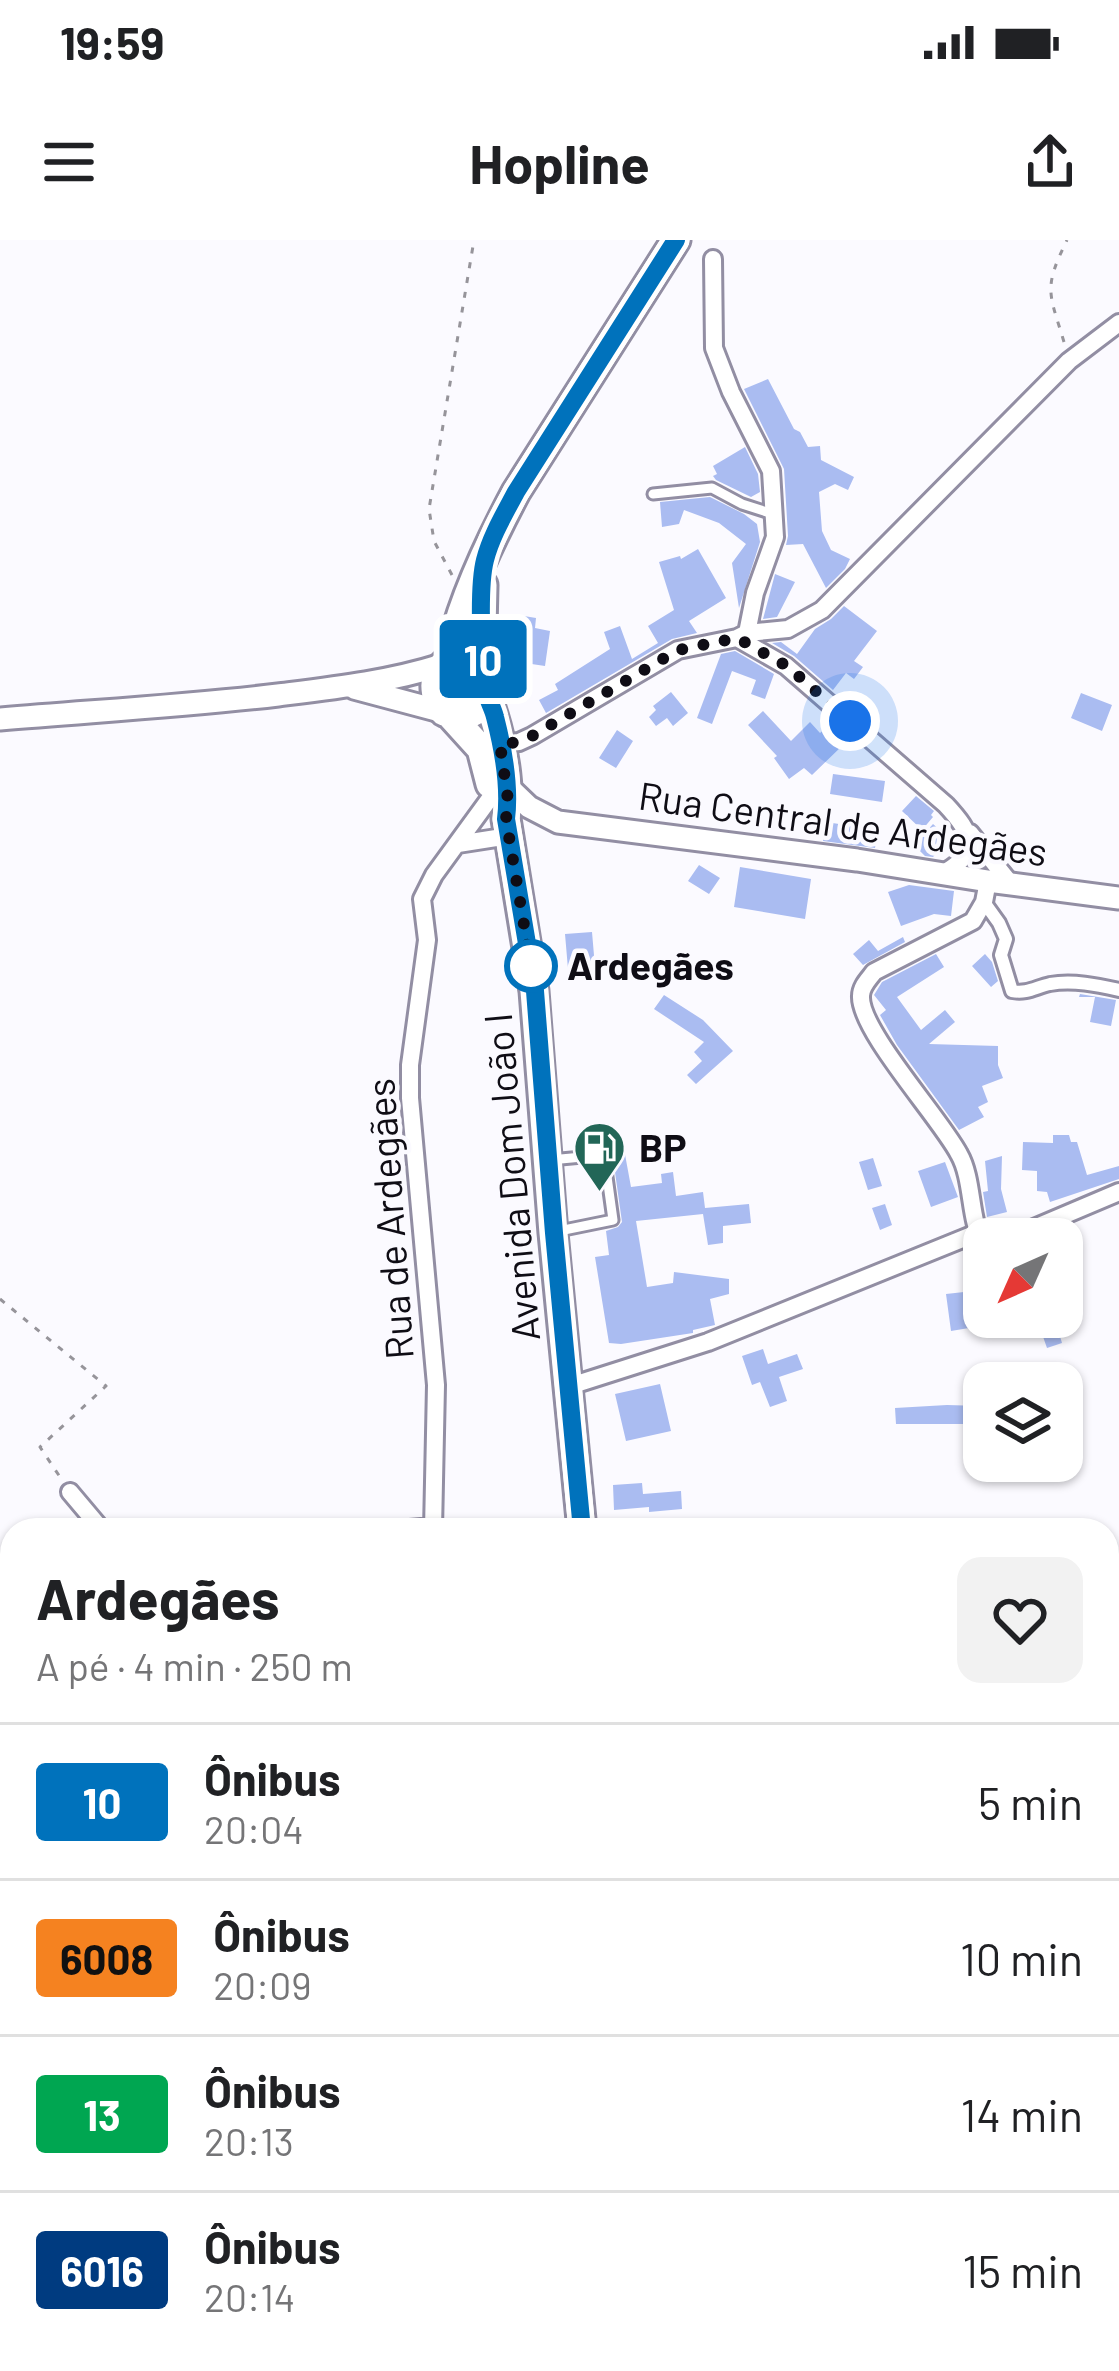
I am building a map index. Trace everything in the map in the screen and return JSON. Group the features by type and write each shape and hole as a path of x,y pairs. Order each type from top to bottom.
{"main road":[{"path":"446,662 468,657 484,679 479,709 462,718 448,714 435,695 437,673 446,662 497,527 676,240"},
{"name":"Avenida Dom João I","path":"484,562 484,679 500,744 503,808 535,991 581,1518"},
{"name":"Avenida Dom João I","path":"448,714 481,749 503,808"}],"street":[{"path":"713,259 714,348 730,392 771,470 775,537 742,636"},
{"path":"500,744 532,736 678,650 788,629 822,610 1069,362 1119,323"},
{"path":"742,636 787,666 946,805 1011,884"},
{"path":"0,718 348,686 406,676 446,662"},
{"path":"348,686 448,714"},
{"name":"Rua Central de Ardegães","path":"503,808 529,807 558,822"},
{"path":"458,844 503,808"},
{"name":"Rua Central de Ardegães","path":"503,808 558,822 943,874 986,891 1011,884 1119,898"},
{"name":"Rua de Ardegães","path":"432,1518 436,1385 412,1136 410,1065 427,940 422,898 458,844 503,808"},
{"path":"943,874 961,861 970,838"},
{"path":"986,891 1006,939 1001,956 1012,991 1069,982 1119,990"},
{"path":"977,1218 959,1154 894,1062 860,999 874,972 973,921 986,891"},
{"path":"1058,1218 1119,1192"},
{"path":"570,1386 708,1342 963,1244"},
{"path":"70,1492 92,1518"}],"lane":[{"path":"653,494 712,488 773,514"},
{"path":"549,1160 604,1155 613,1220 554,1233"}],"path":[{"path":"467,603 434,541 428,509 474,240"},
{"path":"1067,240 1051,272 1050,294 1069,362"},
{"path":"0,1299 106,1386 40,1447 70,1492"}],"building":[{"path":"768,379 808,447 820,446 821,460 854,477 848,490 835,484 819,492 822,531 831,550 850,559 826,588 803,544 786,545 784,469 744,389"},
{"path":"745,447 758,474 760,492 751,497 713,476 717,474 713,466"},
{"path":"710,497 757,524 760,542 739,608 732,563 746,544 719,523 684,510 679,524 662,527 660,502"},
{"path":"698,549 726,598 689,621 697,633 672,639 546,713 539,700 558,690 555,684 610,649 604,632 620,626 632,659 658,643 648,626 674,610 659,562 681,559"},
{"path":"775,574 795,582 777,617 763,619"},
{"path":"844,606 877,631 854,661 863,667 854,679 846,673 833,690 772,643 781,642 797,654 815,629"},
{"path":"512,614 536,618 535,628 550,631 545,666 505,660"},
{"path":"735,651 774,674 765,699 751,694 756,680 732,671 712,724 697,718 721,654"},
{"path":"671,692 688,713 673,726 667,718 656,726 649,717 656,710 653,706"},
{"path":"1081,693 1112,705 1102,731 1071,718"},
{"path":"763,711 791,741 810,722 820,733 826,728 843,745 812,775 804,768 789,779 777,756 748,725"},
{"path":"617,730 633,741 616,768 599,758"},
{"path":"833,774 885,781 882,802 830,794"},
{"path":"916,796 934,811 922,830 902,811"},
{"path":"826,822 878,830 875,848 823,841"},
{"path":"933,824 950,839 933,857 914,845"},
{"path":"699,865 720,878 709,894 688,881"},
{"path":"740,867 811,879 805,919 734,907"},
{"path":"909,885 954,891 951,916 934,914 901,926 888,892"},
{"path":"592,932 595,967 568,969 565,934"},
{"path":"903,937 905,942 863,965 853,954 869,940 878,951"},
{"path":"936,954 944,967 897,997 921,1030 945,1010 955,1022 929,1044 998,1046 1003,1078 982,1086 988,1102 978,1107 984,1117 959,1130 897,1045 880,1015 886,1010 874,995 882,982"},
{"path":"985,954 998,981 991,987 972,966"},
{"path":"1080,994 1116,1000 1111,1026 1090,1022 1095,997"},
{"path":"664,995 703,1020 733,1051 696,1084 687,1075 702,1061 694,1052 704,1042 654,1009"},
{"path":"1053,1135 1069,1135 1071,1142 1077,1142 1087,1175 1119,1166 1119,1179 1050,1202 1047,1192 1037,1191 1037,1171 1022,1170 1023,1142 1053,1143"},
{"path":"624,1149 631,1187 662,1183 661,1174 673,1172 676,1196 703,1192 705,1208 749,1204 751,1223 723,1226 723,1243 708,1245 703,1214 636,1221 647,1287 673,1283 674,1272 729,1279 729,1294 710,1299 715,1325 693,1333 609,1343 595,1257 609,1255 606,1231 622,1222 612,1151"},
{"path":"1002,1156 1001,1189 1007,1212 987,1217 985,1161"},
{"path":"873,1158 882,1186 868,1190 859,1162"},
{"path":"945,1162 958,1197 931,1207 918,1171"},
{"path":"885,1204 892,1225 880,1230 872,1208"},
{"path":"963,1292 963,1329 951,1331 946,1294"},
{"path":"1043,1338 1061,1338 1062,1343 1047,1348"},
{"path":"763,1349 768,1364 797,1354 803,1369 779,1377 787,1401 770,1407 760,1382 752,1385 742,1356"},
{"path":"660,1384 671,1431 626,1441 615,1394"},
{"path":"963,1405 963,1424 896,1424 895,1408"},
{"path":"642,1483 643,1494 681,1491 682,1509 614,1510 613,1485"}],"bus line":[{"name":"10","path":"581,1518 535,991 506,819 508,800 495,717 485,690 484,562 516,492 676,240"}],"place":[{"name":"Ardegães","path":"531,966"},
{"name":"BP","path":"600,1194"}],"route":[{"path":"531,966 506,819 500,744 532,736 678,650 737,638 787,666 850,721"}]}
